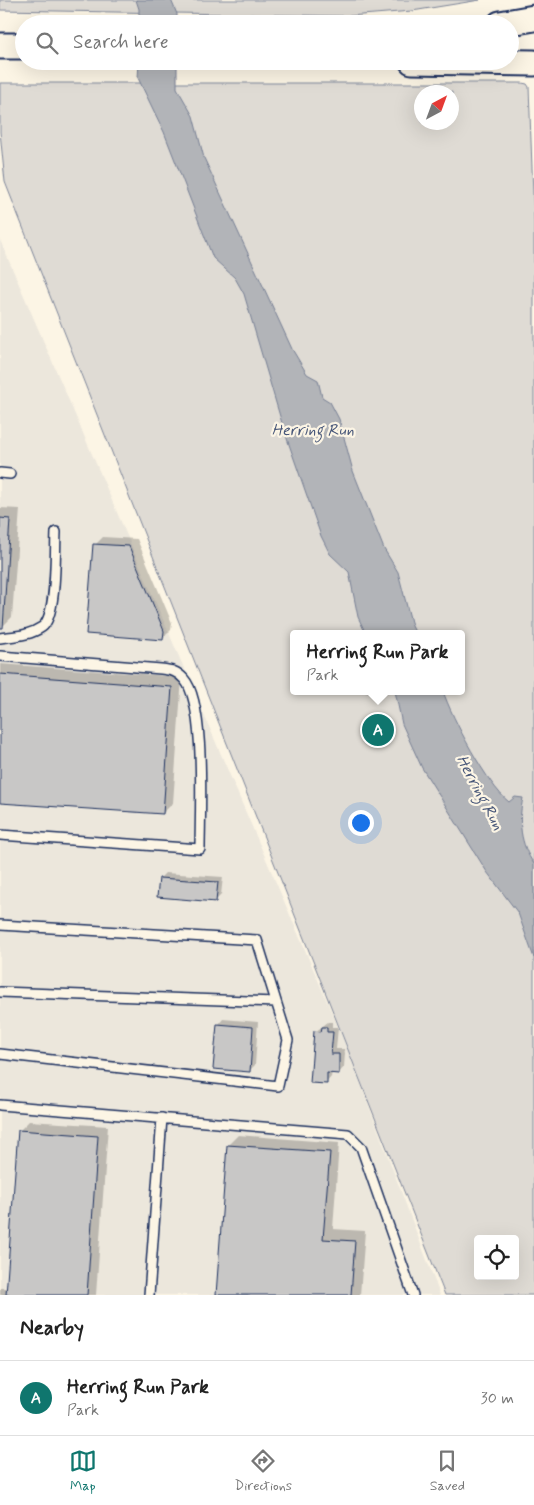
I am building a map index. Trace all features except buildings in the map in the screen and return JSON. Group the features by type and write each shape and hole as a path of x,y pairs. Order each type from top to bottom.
{"main road":[{"path":"519,21 534,18"},
{"path":"0,46 15,46"},
{"path":"519,63 534,63"}],"lane":[{"path":"0,473 10,474"},
{"path":"0,638 28,634 44,626 52,610 56,532"},
{"path":"0,656 161,668 176,671 186,680 193,697 199,740 200,849 0,835"},
{"path":"0,925 257,940 288,1040 278,1086 0,1054"},
{"path":"0,992 276,1002"},
{"path":"0,1105 348,1134 361,1147 413,1295"},
{"path":"149,1295 162,1118"}],"shaded area":[{"path":"0,0 480,0 412,11 362,15 0,10"},
{"path":"0,83 522,83 527,84 529,87 534,222 534,1295 445,1295 5,182 0,132"},
{"path":"0,240 348,1050 440,1295 0,1295"}],"water":[{"path":"136,0 171,0 177,15 139,15"},
{"name":"Herring Run","path":"138,70 177,70 177,88 193,116 204,158 292,349 307,374 318,380 322,397 330,402 339,419 353,471 384,549 398,572 414,630 364,630 358,617 349,572 330,554 321,536 284,430 244,294 235,278 213,258 164,132 138,78"},
{"name":"Herring Run","path":"396,695 445,695 471,750 500,793 509,802 515,797 523,798 521,832 529,856 534,864 534,958 518,913 487,872 422,768 402,724"}],"place":[{"name":"Herring Run Park","path":"378,730"}]}
